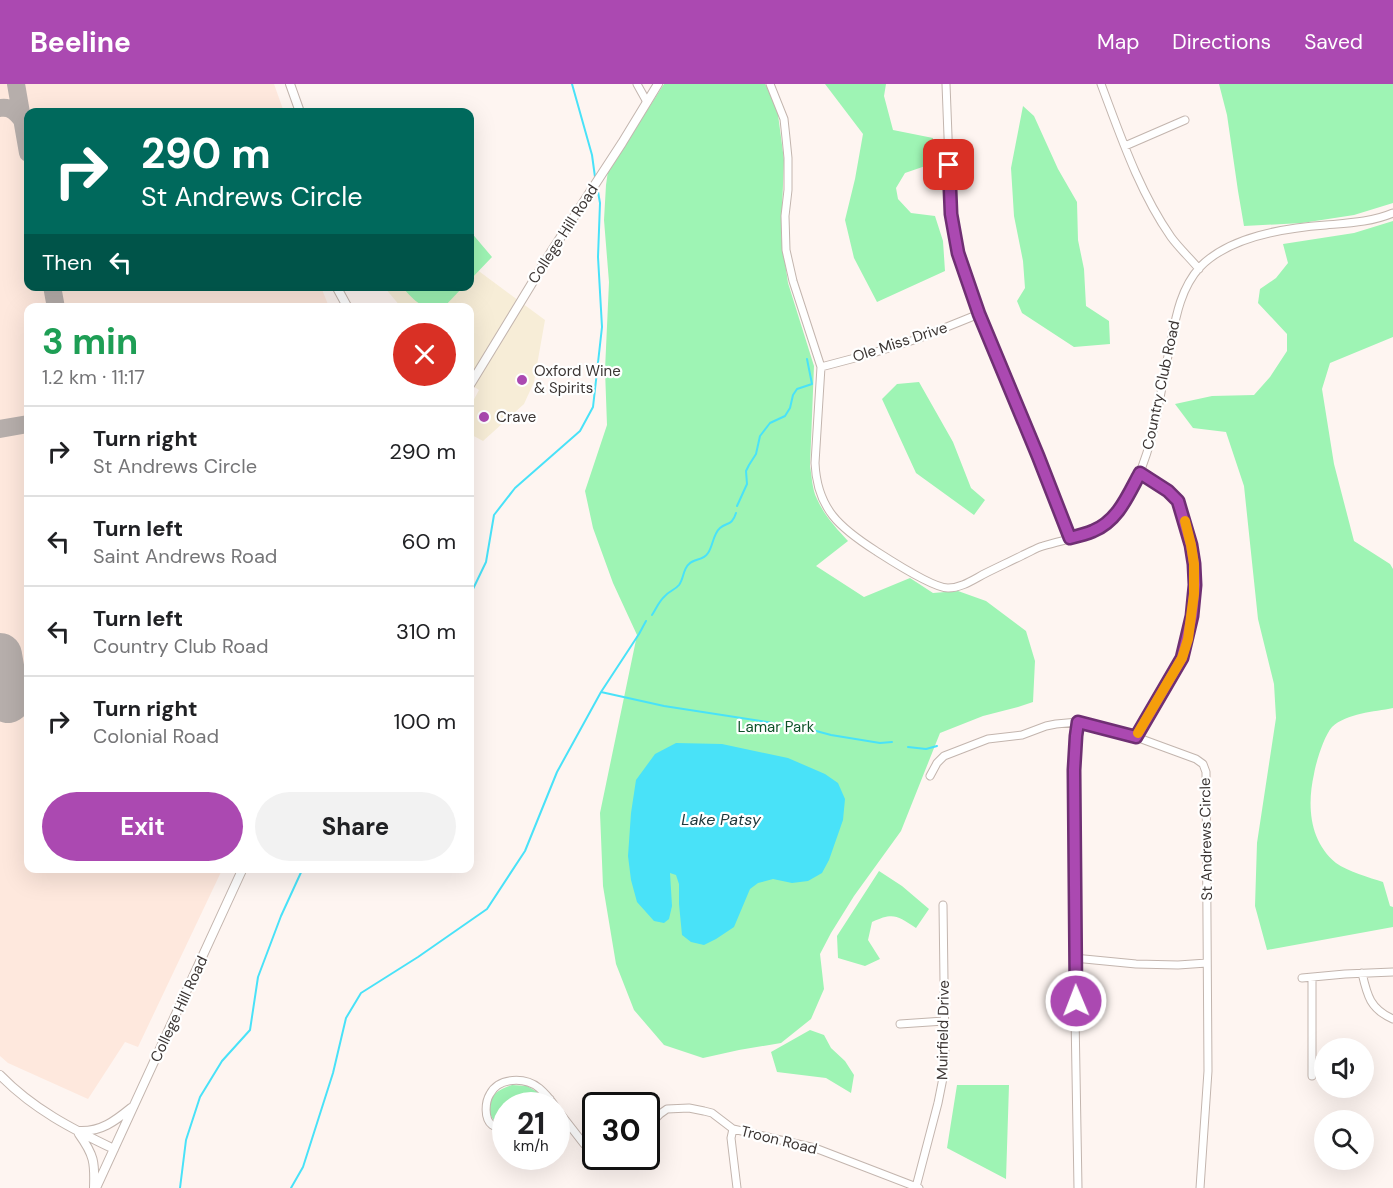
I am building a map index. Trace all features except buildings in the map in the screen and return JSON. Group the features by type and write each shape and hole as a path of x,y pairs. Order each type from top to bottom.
{"street":[{"path":"290,84 299,108"},
{"path":"637,84 647,102"},
{"name":"College Hill Road","path":"474,378 537,274 658,84"},
{"name":"Country Club Road","path":"770,84 784,119 788,158 786,250 793,281 820,367 815,464 820,495 826,509 852,536 917,576 947,588 972,581 1041,547 1095,531 1112,520 1140,473 1151,435 1175,319 1187,286 1199,269 1212,257 1227,248 1290,228 1359,222 1393,213"},
{"path":"946,84 951,214 958,253 979,314 1070,538"},
{"path":"1101,84 1134,172 1154,210 1172,239 1199,269"},
{"path":"1125,146 1185,120"},
{"name":"Ole Miss Drive","path":"820,367 917,339 979,314"},
{"path":"1136,737 1182,658 1192,616 1195,585 1191,545 1178,501 1168,491 1140,473"},
{"path":"930,776 944,756 988,739 1022,735 1046,726 1078,722 1074,770 1077,1188"},
{"name":"St Andrews Circle","path":"1078,722 1136,737 1196,759 1203,764 1206,772 1208,1071 1200,1188"},
{"name":"College Hill Road","path":"95,1188 241,873"},
{"name":"Muirfield Drive","path":"918,1187 943,1078 945,1059 943,905"},
{"path":"1074,958 1136,964 1207,963"},
{"path":"1302,978 1393,972"},
{"path":"1362,973 1367,995 1372,1003 1380,1012 1393,1019"},
{"path":"1312,978 1312,1076"},
{"path":"900,1024 944,1020"},
{"path":"0,1075 52,1117 114,1149"},
{"path":"492,1125 489,1123 486,1111 490,1094 496,1087 518,1080 529,1082 543,1092"},
{"path":"77,1131 107,1126 134,1106"},
{"name":"Troon Road","path":"660,1114 667,1109 681,1108 712,1113 733,1129 815,1148 918,1187"},
{"path":"570,1126 582,1141"},
{"path":"733,1129 731,1138 737,1188"},
{"path":"77,1131 93,1156 95,1188"}],"shaded area":[{"path":"0,84 274,84 283,108 24,108 24,291 323,291 327,303 24,303 24,873 221,873 138,1047 125,1042 88,1099 8,1063 0,1056"},
{"path":"476,269 545,320 534,382 524,404 483,441 474,436 474,399 479,390 474,387 474,303 443,303 455,291 474,291"},
{"path":"387,291 412,291 428,303 398,303"}],"green space":[{"name":"Lamar Park","path":"664,84 765,84 777,107 784,160 781,234 788,283 814,366 810,466 812,483 823,510 848,541 816,566 864,597 910,578 933,593 958,591 986,601 1026,631 1035,661 1033,702 983,716 940,733 901,831 854,896 820,954 824,989 811,1019 781,1043 703,1058 664,1045 634,1010 616,964 603,886 600,813 637,635 613,583 593,528 585,491 607,425 605,370 609,282 604,220 608,171"},
{"path":"825,84 886,84 884,96 893,130 933,138 934,163 905,173 896,188 898,199 911,213 935,216 943,241 945,271 877,302 854,258 845,220 863,134"},
{"path":"1219,84 1393,84 1393,203 1354,215 1302,223 1244,226 1227,115"},
{"path":"1023,106 1034,116 1058,169 1077,202 1078,240 1084,269 1086,306 1109,321 1110,344 1074,347 1022,313 1017,301 1025,288 1023,261 1014,216 1011,168"},
{"path":"1393,221 1393,337 1330,363 1322,389 1334,464 1354,541 1390,564 1393,569 1393,708 1353,716 1332,727 1318,756 1312,786 1311,810 1312,822 1320,844 1336,863 1383,882 1390,906 1393,907 1393,927 1267,950 1255,906 1257,843 1276,718 1274,684 1258,619 1244,486 1226,432 1193,428 1175,404 1212,396 1254,395 1270,377 1287,351 1287,334 1258,303 1260,289 1276,278 1288,263 1283,244 1354,233"},
{"path":"474,236 492,257 474,276"},
{"path":"406,291 459,291 448,303 418,303"},
{"path":"919,382 953,442 971,488 985,500 974,515 916,473 882,399 897,384"},
{"path":"879,871 902,886 929,909 916,928 891,916 872,922 868,940 880,959 865,966 838,958 837,936"},
{"path":"810,1030 824,1035 831,1048 845,1061 854,1075 851,1093 826,1078 777,1072 771,1052"},
{"path":"512,1085 527,1086 538,1092 497,1092"},
{"path":"957,1085 1009,1085 1006,1179 947,1148"},
{"path":"492,1098 492,1117 490,1112"}],"water":[{"name":"Lake Patsy","path":"676,743 722,744 788,758 825,774 838,783 845,799 843,820 822,873 808,881 792,883 773,879 758,883 750,889 734,927 704,945 691,942 682,935 679,884 676,875 670,873 672,906 669,919 664,923 654,921 637,902 631,880 628,856 636,780 655,754"}],"waterway":[{"path":"572,84 592,155 595,177"},
{"path":"474,587 486,562 494,515 515,488 580,431 593,407 602,327 598,257 600,203 597,186"},
{"path":"737,506 747,484 746,471 756,454 760,436 770,423 785,416 797,389 812,384 807,359"},
{"path":"652,615 663,598 679,585 687,566 706,556 718,531 731,522 736,513"},
{"path":"291,1188 303,1167 333,1073 346,1018 361,993 487,909 525,851 557,772 601,692 646,621"},
{"path":"601,692 664,706 805,728 831,735 880,743 892,742"},
{"path":"908,747 926,749 937,746"},
{"path":"180,1188 186,1140 200,1097 222,1061 250,1030 258,977 281,916 301,873"}],"taxiway":[{"path":"16,84 24,130"},
{"path":"0,108 11,109 23,121"},
{"path":"53,291 55,303"},
{"path":"0,429 24,425"},
{"path":"5,680 24,688"}],"runway":[{"path":"0,655 8,701"}],"slow traffic":[{"path":"1138,733 1182,658 1188,639 1195,585 1194,564 1185,521"}],"place":[{"name":"Oxford Wine & Spirits","path":"522,380"},
{"name":"Crave","path":"484,417"}],"route":[{"path":"949,165 951,214 958,253 979,314 1070,538 1095,531 1112,520 1140,473 1168,491 1178,501 1194,564 1195,585 1192,616 1182,658 1136,737 1078,722 1074,770 1076,1001"}]}
